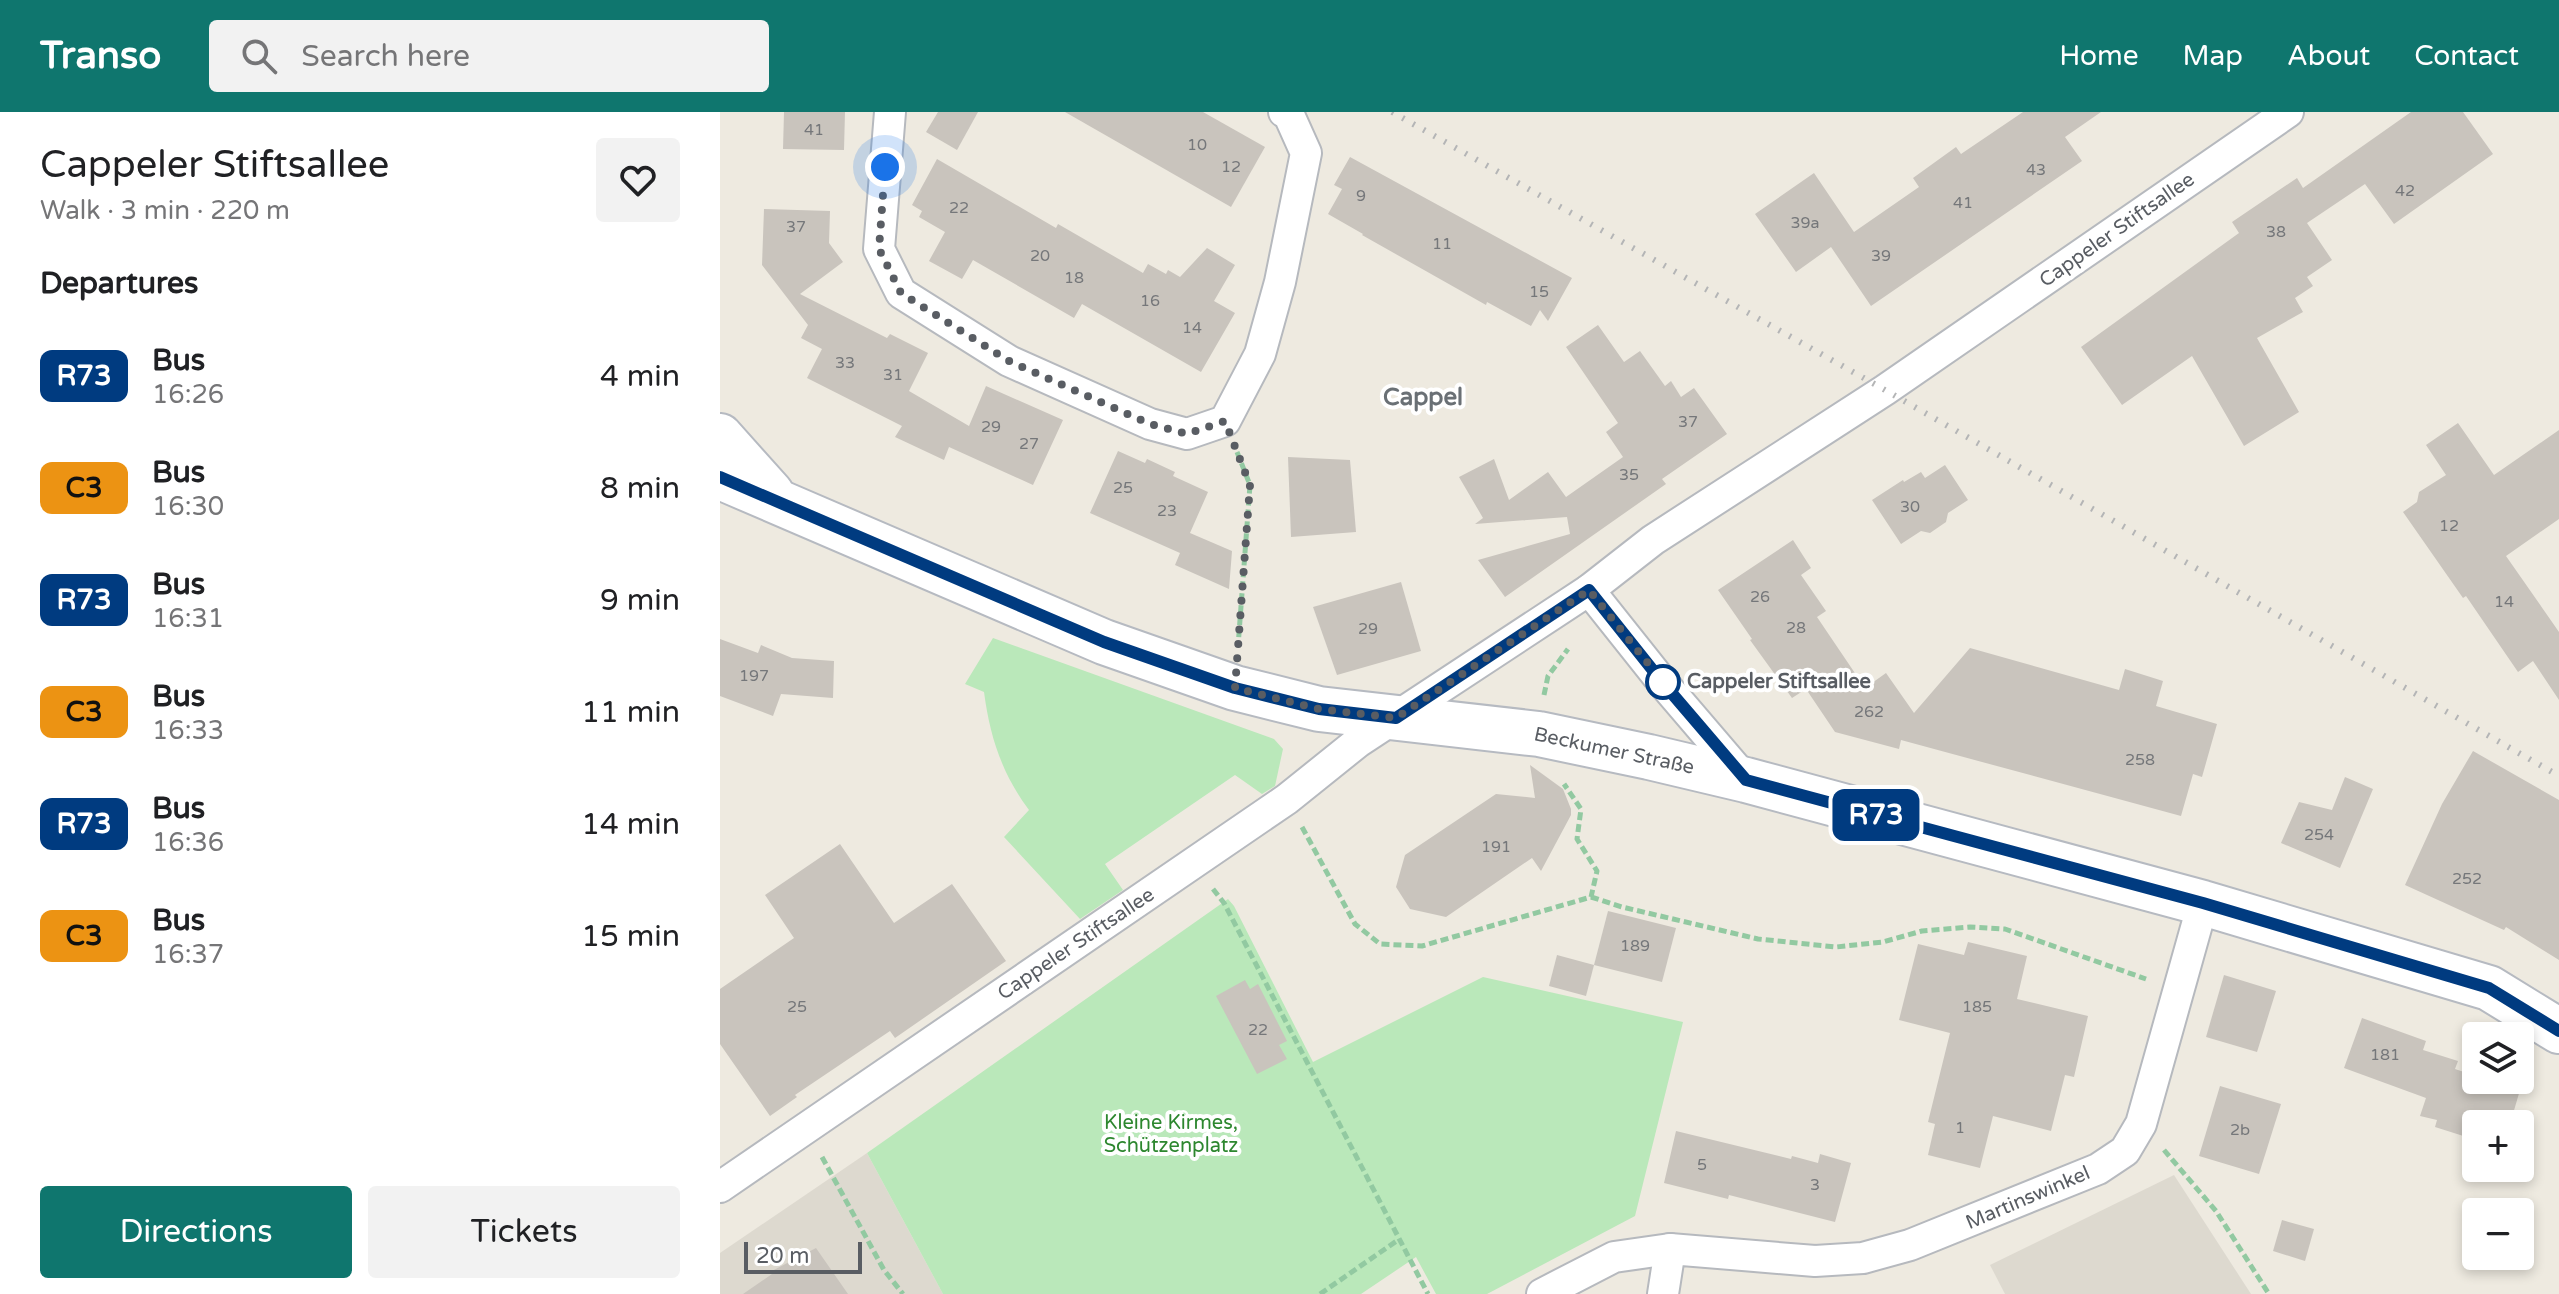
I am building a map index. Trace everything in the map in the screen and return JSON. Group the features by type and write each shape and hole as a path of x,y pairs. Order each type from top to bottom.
{"main road":[{"path":"720,436 778,501"},
{"name":"Beckumer Straße","path":"720,477 1104,642 1235,688 1319,709 1539,734 1746,780 2203,903 2489,988 2559,1031"}],"street":[{"path":"890,112 879,249 901,293 1009,361 1150,424 1187,434 1225,421 1260,354 1280,282 1306,153 1289,115 1284,112"},
{"name":"Cappeler Stiftsallee","path":"720,1187 1287,799 1358,742 1589,590 1653,540 1885,390 2288,112"},
{"path":"1589,590 1746,780"},
{"name":"Martinswinkel","path":"1542,1294 1614,1257 1670,1249 1815,1261 1863,1258 1925,1239 2098,1169 2125,1151 2141,1124 2203,903"},
{"path":"1663,1294 1670,1249"}],"path":[{"path":"1225,421 1250,485 1235,688"},
{"path":"1557,779 1568,788 1581,809 1577,839 1597,871 1591,897"},
{"path":"1287,799 1355,924 1380,944 1422,946 1591,897 1758,939 1836,947 1883,942 1922,931 1970,927 2005,929 2179,989"},
{"path":"1194,863 1224,903 1428,1294"},
{"path":"2141,1124 2216,1211 2269,1294"},
{"path":"806,1128 884,1270 903,1294"},
{"path":"1320,1294 1398,1240"}],"shaded area":[{"path":"867,1153 943,1294 720,1294 720,1253"},
{"path":"2174,1175 2251,1294 2005,1294 1990,1265"}],"green space":[{"path":"993,638 1274,739 1283,749 1275,786 1262,794 1235,775 1105,864 1123,890 1080,919 1004,837 1029,810 1011,783 999,754 984,692 965,684"},
{"name":"Kleine Kirmes, Schützenplatz","path":"1228,899 1313,1062 1483,977 1683,1022 1635,1216 1487,1294 1436,1294 1416,1257 1361,1294 943,1294 867,1153"}],"building":[{"path":"784,112 845,112 844,150 783,149"},
{"path":"938,112 978,112 957,150 926,132"},
{"path":"1065,112 1203,112 1265,147 1231,207"},
{"path":"2023,112 2101,112 2065,137 2082,161 1871,306 1831,247 1796,272 1755,214 1814,173 1854,232 1919,187 1913,178 1956,147 1961,154"},
{"path":"2411,112 2463,112 2493,154 2394,224 2365,184 2307,223 2332,260 2307,277 2313,286 2295,298 2303,312 2257,338 2299,412 2244,446 2192,356 2122,405 2081,347 2239,233 2232,222 2297,178 2303,188"},
{"path":"1350,157 1572,278 1548,321 1540,310 1531,326 1487,302 1486,305 1328,214 1342,189 1334,185"},
{"path":"937,159 1056,228 1058,224 1143,273 1148,264 1166,274 1168,270 1180,277 1207,248 1235,265 1214,301 1235,313 1201,372 1082,304 1074,318 973,260 962,279 929,261 945,232 919,217 922,211 912,205"},
{"path":"764,209 830,211 829,243 843,262 800,294 887,338 890,334 928,353 909,391 969,426 986,386 1063,420 1033,485 949,447 944,460 895,437 902,426 807,378 822,349 801,338 808,325 762,265"},
{"path":"1598,325 1624,362 1640,351 1665,386 1671,381 1681,397 1694,388 1727,434 1662,479 1666,484 1505,597 1478,560 1570,534 1567,517 1475,524 1483,518 1459,477 1494,459 1509,500 1548,472 1566,497 1623,457 1606,432 1618,423 1566,347"},
{"path":"2458,423 2494,475 2559,430 2559,519 2506,556 2559,632 2559,700 2533,661 2518,672 2403,512 2417,502 2419,492 2446,475 2426,445"},
{"path":"1118,451 1145,463 1147,459 1175,472 1173,476 1208,492 1190,533 1232,551 1229,589 1175,565 1180,553 1090,513"},
{"path":"1288,457 1350,460 1356,532 1291,537"},
{"path":"1945,465 1968,500 1948,513 1946,522 1930,533 1921,531 1901,544 1872,500 1903,480 1921,472 1925,478"},
{"path":"1793,540 1811,568 1801,575 1826,611 1817,617 1865,688 1886,673 1914,713 1970,648 2119,690 2125,669 2163,681 2156,706 2217,724 2202,777 2193,774 2181,816 1901,740 1899,749 1835,732 1806,689 1792,698 1718,590"},
{"path":"1401,582 1421,651 1337,675 1313,607"},
{"path":"720,639 758,653 761,645 792,658 834,661 833,698 781,694 773,716 720,696"},
{"path":"2473,751 2559,800 2559,960 2506,927 2504,930 2405,885 2442,804"},
{"path":"1530,765 1563,789 1571,809 1571,815 1541,871 1532,858 1446,917 1410,909 1396,887 1405,855 1496,794 1535,798"},
{"path":"2345,777 2373,789 2340,868 2281,843 2299,802 2332,810"},
{"path":"840,844 894,923 952,884 1006,961 895,1038 890,1031 795,1095 797,1097 770,1116 720,1044 720,989 794,938 765,895"},
{"path":"1608,911 1676,928 1662,982 1594,965"},
{"path":"1968,942 2027,956 2017,999 2088,1016 2074,1077 2065,1075 2051,1131 1993,1116 1980,1168 1928,1155 1935,1124 1928,1122 1950,1033 1899,1020 1918,944 1964,955"},
{"path":"1557,955 1594,965 1586,996 1549,986"},
{"path":"2224,975 2276,991 2257,1052 2206,1037"},
{"path":"1245,980 1250,989 1258,984 1287,1041 1279,1045 1287,1059 1257,1074 1216,996"},
{"path":"2362,1018 2426,1041 2423,1050 2458,1061 2455,1069 2462,1071 2462,1094 2519,1094 2514,1110 2462,1110 2462,1136 2435,1127 2437,1120 2420,1116 2426,1098 2344,1068"},
{"path":"2220,1086 2281,1104 2259,1174 2199,1156"},
{"path":"1676,1131 1791,1159 1792,1156 1818,1163 1820,1154 1851,1163 1835,1222 1729,1195 1728,1199 1664,1183"},
{"path":"2282,1220 2314,1229 2305,1261 2273,1251"},
{"path":"816,1248 848,1294 743,1294 772,1274 770,1272"}],"railway":[{"path":"1392,112 2559,776"}],"bus line":[{"name":"R73","path":"720,477 1104,642 1235,688 1319,709 1396,718 1589,590 1746,780 2203,903 2489,988 2559,1031"}],"place":[{"name":"Cappeler Stiftsallee","path":"1663,682"}],"district":[{"name":"Cappel","path":"1423,397"}],"route":[{"path":"885,167 879,249 901,293 1009,361 1150,424 1187,434 1225,421 1250,485 1235,688 1319,709 1396,718 1589,590 1663,682"}]}
